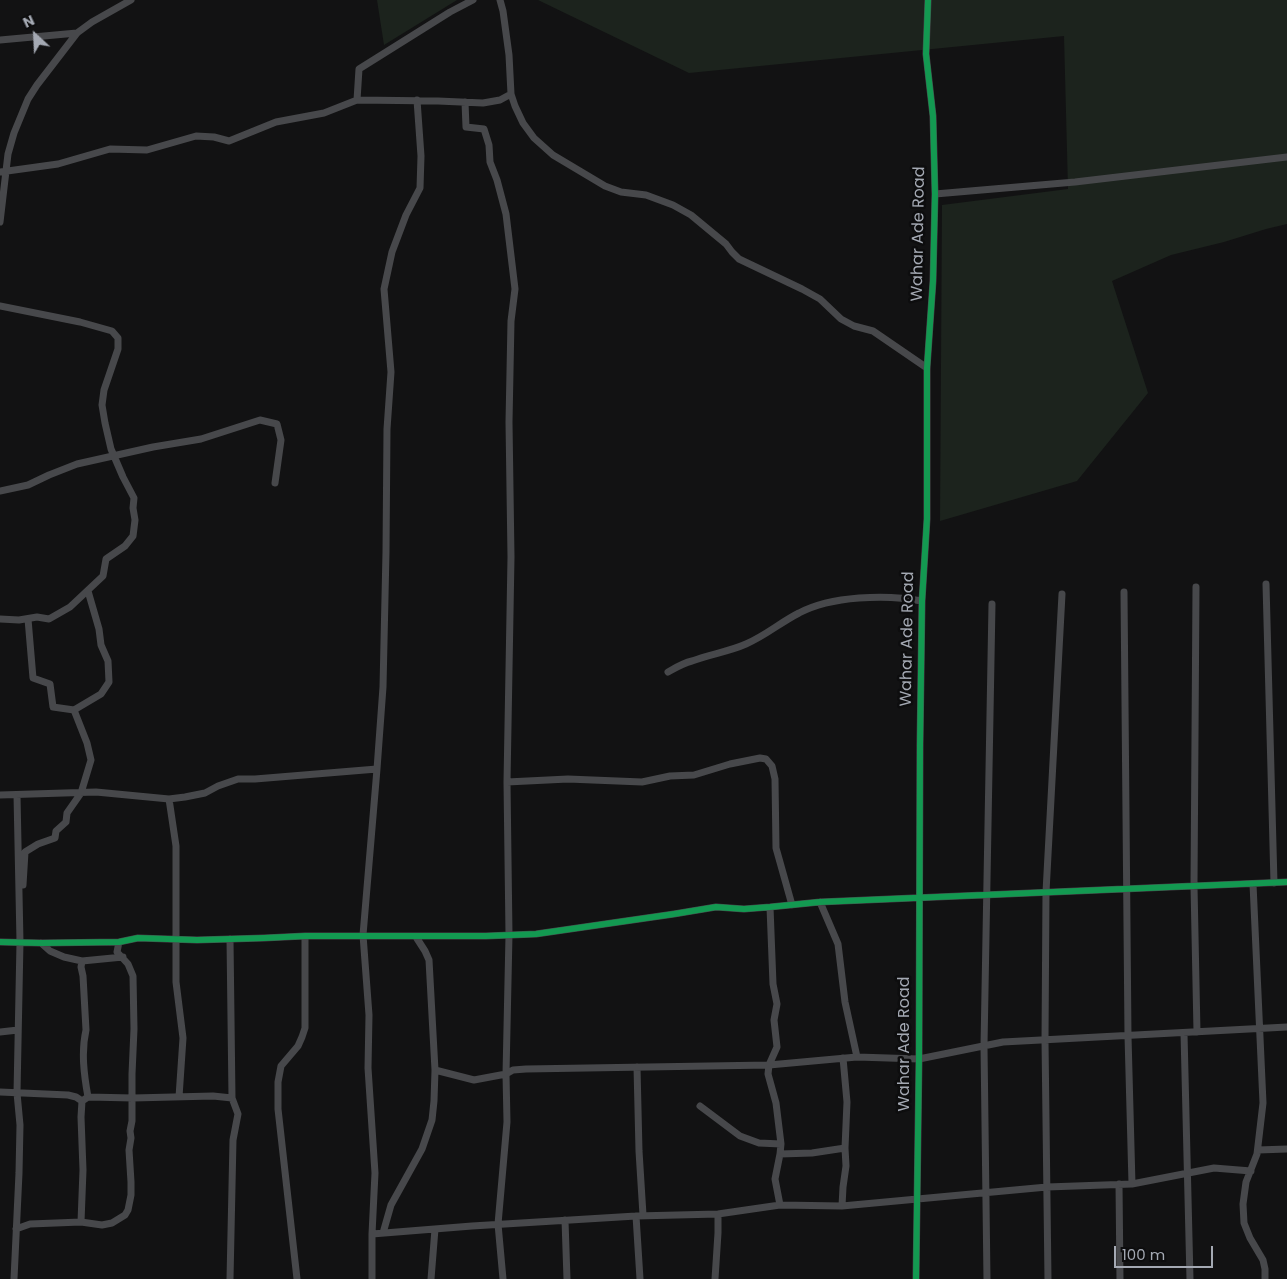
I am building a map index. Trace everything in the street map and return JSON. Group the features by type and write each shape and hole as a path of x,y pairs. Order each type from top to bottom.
{"street":[{"path":"0,222 3,171 14,133 28,99 77,33 92,22 131,0"},
{"path":"357,100 359,69 450,12 473,0"},
{"path":"500,0 509,55 511,94 515,106 534,138 553,155 605,186 621,192 646,195 674,205 691,214 726,244 739,259 820,299 841,319 854,326 873,331 927,368"},
{"name":"Wahar Ade Road","path":"916,1279 922,601 926,519 927,368 933,281 935,194 933,116 926,54 928,0"},
{"path":"0,40 77,33"},
{"path":"3,171 58,164 110,148 147,150 196,136 214,137 229,141 276,122 324,113 357,100 483,103 500,100 511,94"},
{"path":"372,1279 375,1173 368,1068 369,1016 362,935 383,687 387,429 391,372 384,289 392,252 406,215 420,188 421,156 417,100"},
{"path":"465,102 466,127 484,129 489,145 490,162 506,214 515,289 511,321 509,422 511,557 507,782 509,935 506,1074 507,1122 498,1224 503,1279"},
{"path":"935,194 1075,182 1287,157"},
{"path":"0,306 80,322 112,331 118,338 118,349 104,390 102,405 104,423 114,455 122,477 134,498 135,520 134,536 125,546 106,559 102,576 70,607 49,619 0,619"},
{"path":"0,491 28,485 77,464 153,447 201,439 260,420 277,424 281,440 275,483"},
{"path":"1266,584 1274,883"},
{"path":"1196,587 1194,886 1197,1032"},
{"path":"28,618 33,678 50,684 53,707 74,710 101,694 109,682 108,661 101,645 88,591"},
{"path":"1124,592 1126,889 1132,1184"},
{"path":"1048,1279 1045,1040 1046,892 1062,594"},
{"path":"668,672 692,660 730,651 749,643 808,608 838,600 874,597 907,598 922,601"},
{"path":"987,1279 984,1046 992,604"},
{"path":"19,899 23,890 25,852 38,844 54,838 56,830 66,822 67,813 81,793 90,760 87,743 74,710"},
{"path":"507,782 568,779 642,782 670,776 694,775 740,762 760,758 766,759 772,766 775,779 776,848 792,905"},
{"path":"0,795 104,793 169,799 205,793 238,779 377,769"},
{"path":"14,1279 20,1125 17,1093 20,942 17,795"},
{"path":"169,799 176,846 176,982 183,1038 179,1097"},
{"path":"0,942 119,942 138,938 230,939 362,935 416,937 536,934 716,907 770,908 820,902 1287,882"},
{"path":"1254,884 1263,1103 1258,1150 1246,1182 1243,1204 1244,1223 1250,1238 1263,1260 1265,1279"},
{"path":"820,902 838,944 845,1002 856,1057"},
{"path":"770,908 773,984 777,1004 774,1020 777,1047 769,1065 768,1074 776,1103 781,1144 774,1179 780,1205"},
{"path":"297,1279 278,1109 278,1082 281,1066 298,1046 305,1028 304,936"},
{"path":"383,1233 396,1193 422,1149 432,1120 435,1070 429,960 426,951 416,937"},
{"path":"230,939 232,1098 238,1114 233,1140 230,1279"},
{"path":"16,1229 30,1224 82,1222 102,1225 112,1223 125,1215 128,1210 131,1195 131,1161 129,1150 134,1029 133,976 128,964 117,952 119,942"},
{"path":"41,943 50,951 64,957 82,960 123,957"},
{"path":"82,960 86,1030 84,1039 85,1099 81,1117 82,1222"},
{"path":"435,1070 474,1080 506,1074 513,1070 526,1069 769,1065 856,1057 919,1059 1003,1042 1287,1027"},
{"path":"0,1032 18,1030"},
{"path":"1184,1033 1190,1279"},
{"path":"842,1058 847,1102 846,1166 842,1206"},
{"path":"637,1067 640,1279"},
{"path":"0,1092 68,1095 85,1099 213,1096 232,1098"},
{"path":"700,1106 740,1136 759,1143 781,1144"},
{"path":"780,1154 812,1153 845,1148"},
{"path":"1258,1150 1287,1150"},
{"path":"372,1234 565,1220 718,1214 780,1205 842,1206 1047,1187 1132,1184 1214,1168 1251,1171"},
{"path":"1119,1184 1120,1279"},
{"path":"715,1279 718,1214"},
{"path":"565,1220 567,1279"},
{"path":"431,1279 435,1229"}],"shaded area":[{"path":"377,0 457,0 384,45"},
{"path":"538,0 1287,0 1287,224 1171,255 1112,281 1148,393 1077,481 940,521 942,205 1068,189 1064,36 689,73"}],"cycle path":[{"path":"916,1279 922,601 927,519 927,368 933,281 935,194 933,116 926,54 928,0"},
{"path":"0,942 119,942 138,938 197,940 305,936 486,936 536,934 716,907 744,909 820,902 1287,882"}]}
